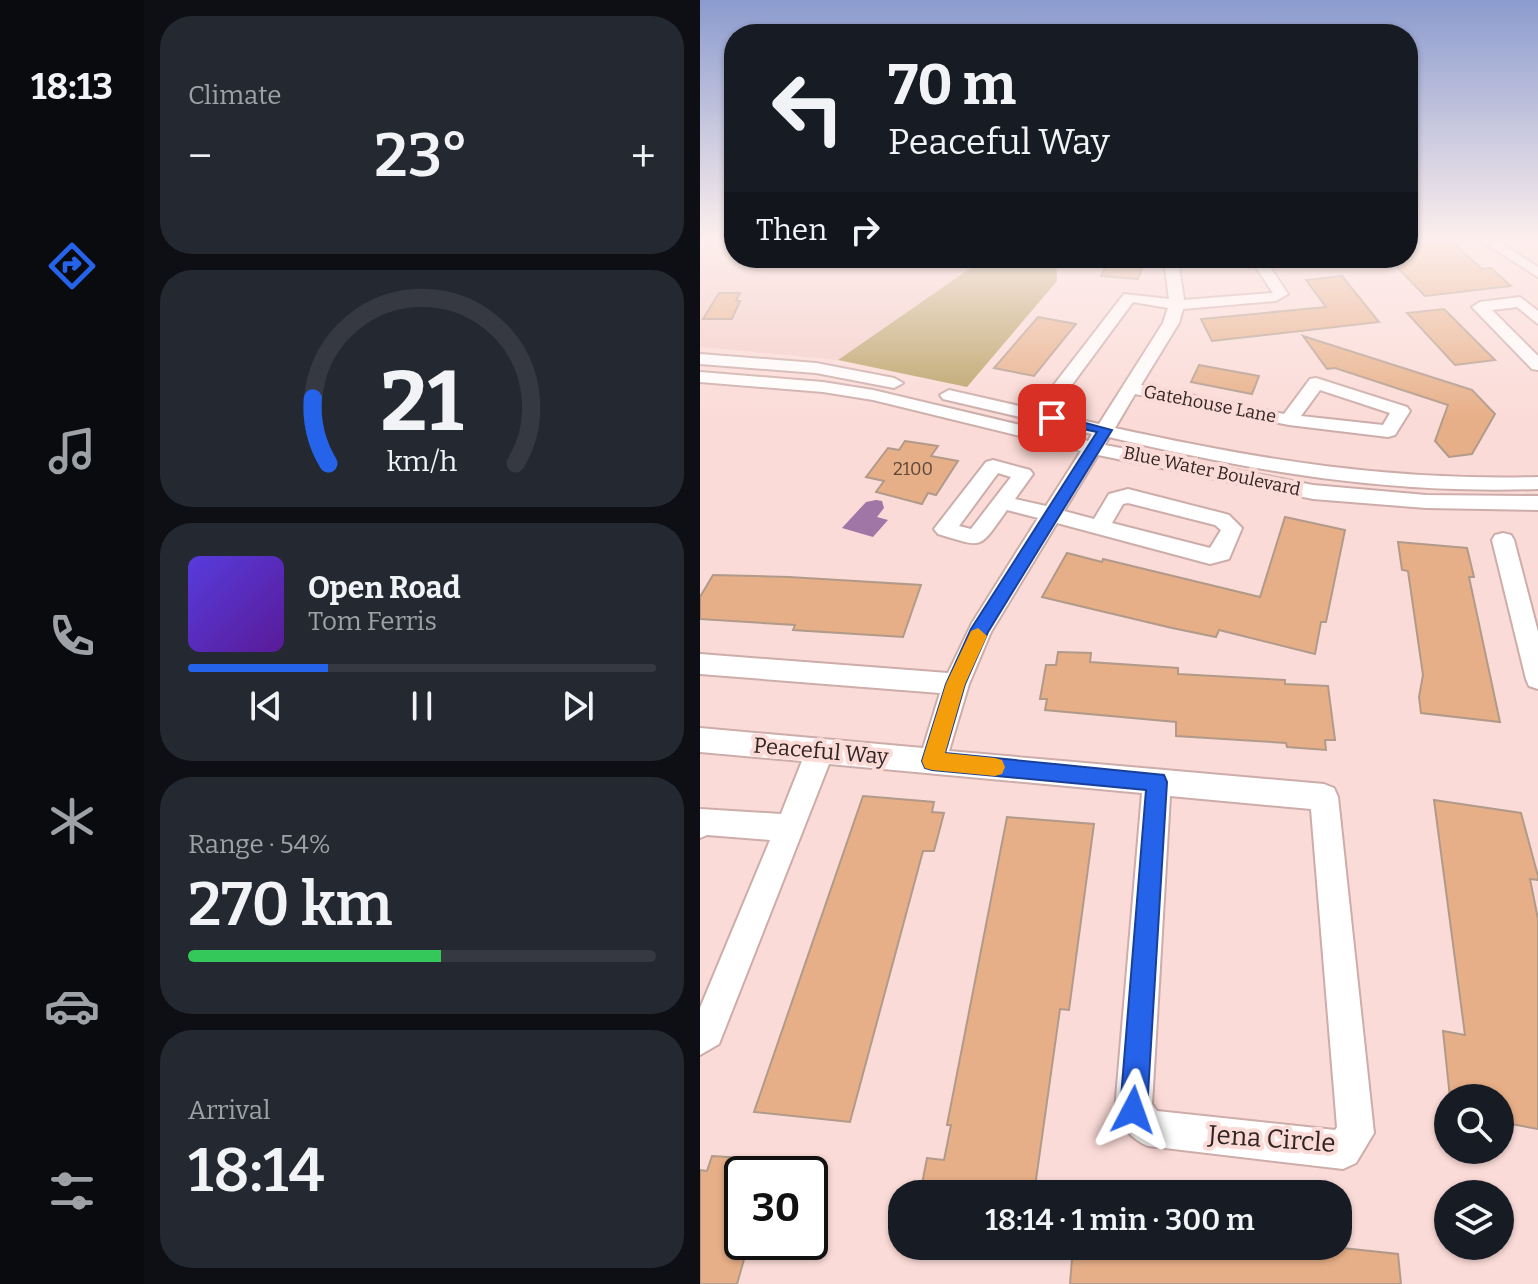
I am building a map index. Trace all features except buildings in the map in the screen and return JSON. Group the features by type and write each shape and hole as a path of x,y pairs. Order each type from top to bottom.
{"street":[{"path":"1062,386 1127,300"},
{"path":"1147,300 1177,305 1240,300"},
{"path":"932,761 956,684 980,629 1171,323 1176,300"},
{"path":"1538,319 1520,302 1480,307 1538,365"},
{"name":"Blue Water Boulevard","path":"700,359 776,363 853,374 1314,492 1432,503 1538,503"},
{"name":"Blue Water Boulevard","path":"700,377 823,387 1100,438 1315,473 1438,484 1538,483"},
{"name":"Gatehouse Lane","path":"1131,388 1289,420 1388,431 1401,411 1316,383 1289,420"},
{"path":"1002,502 1210,556 1221,554 1232,528 1222,520 1128,496 1116,499 1100,527"},
{"path":"1503,540 1536,668"},
{"path":"700,664 956,684"},
{"name":"Peaceful Way","path":"700,740 1324,797"},
{"path":"700,1038 707,1032 820,751"},
{"name":"Jena Circle","path":"1157,782 1133,1110 1148,1128 1343,1150 1356,1133 1324,797"},
{"path":"700,824 704,821 788,828"}],"shaded area":[{"path":"700,300 925,300 838,360 700,347"},
{"path":"925,300 1041,300 967,387 838,360"},
{"path":"882,501 884,508 877,517 888,520 873,537 842,528 866,502"}],"slow traffic":[{"path":"978,636 956,684 932,761 995,767"}],"route":[{"path":"1052,418 1105,430 980,629 956,684 932,761 1157,782 1133,1110"}]}
